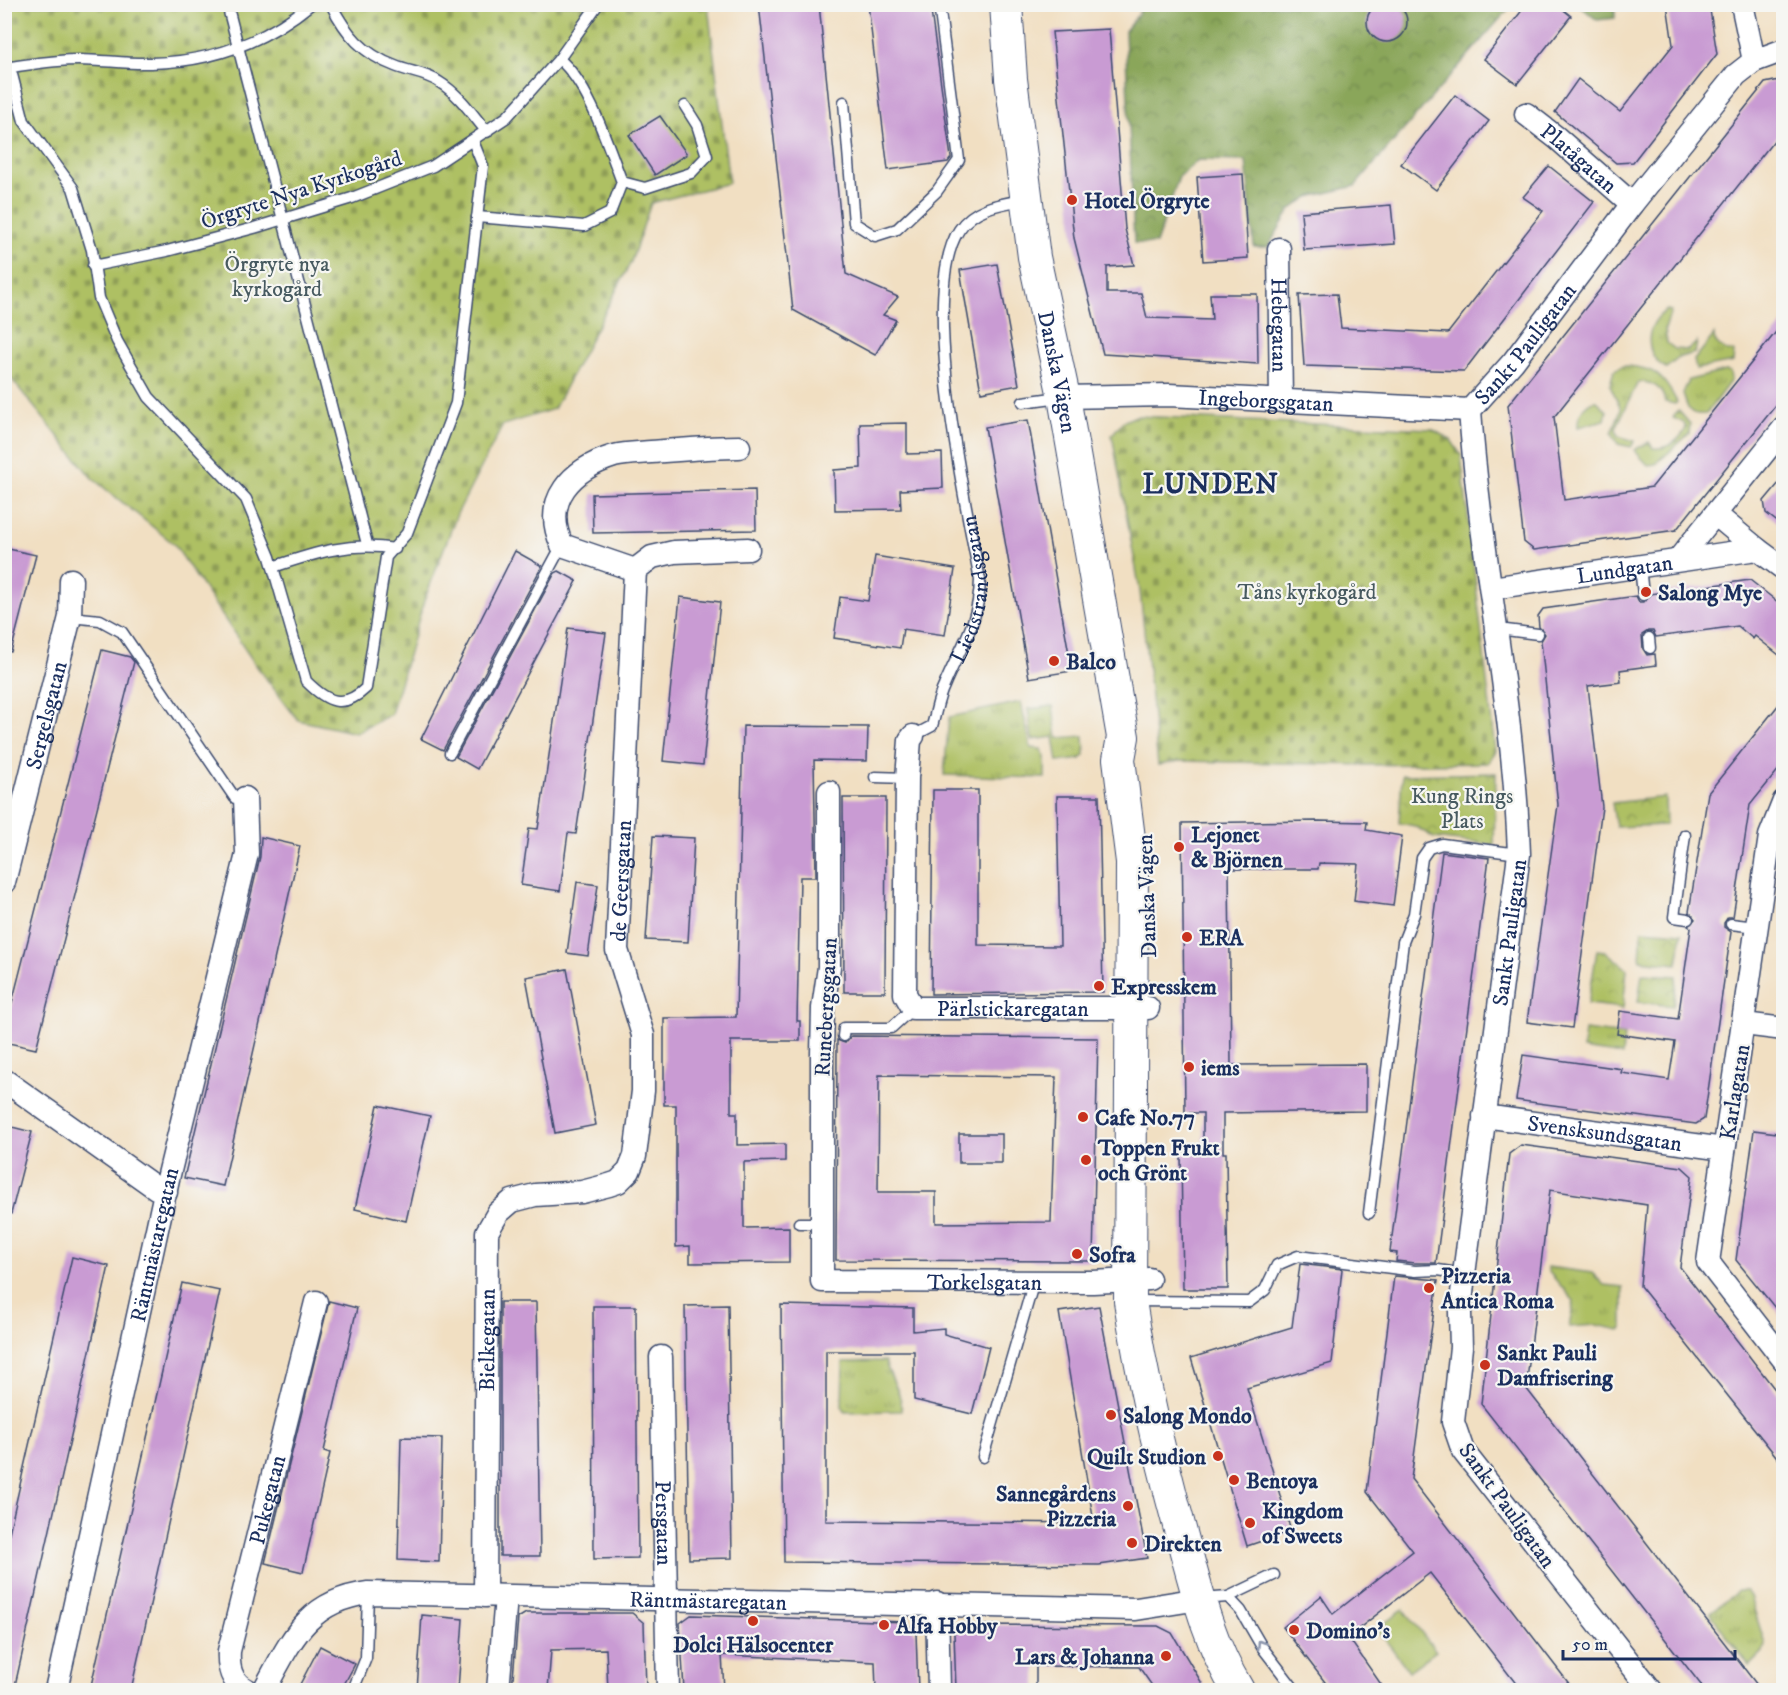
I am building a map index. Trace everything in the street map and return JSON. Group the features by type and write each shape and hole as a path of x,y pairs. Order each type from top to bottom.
{"street":[{"name":"Danska Vägen","path":"1006,4 1011,79 1026,200 1043,308 1064,397 1123,737 1119,759 1132,862 1139,1009 1141,1373 1157,1446 1232,1639 1260,1690"},
{"path":"1742,4 1754,61"},
{"name":"Sankt Pauligatan","path":"1651,1690 1463,1451 1453,1422 1461,1347 1460,1313 1464,1274 1520,854 1498,629 1473,461 1470,410 1513,362 1632,204 1736,75 1754,61 1784,50"},
{"name":"Platågatan","path":"1526,114 1632,204"},
{"name":"Hebegatan","path":"1279,249 1281,401"},
{"name":"Ingeborgsgatan","path":"1064,397 1169,395 1470,410"},
{"path":"1678,560 1784,428"},
{"path":"739,447 616,455 585,468 564,487 556,502 556,531 562,545 635,570 652,557 674,552 748,549"},
{"path":"1715,514 1784,569"},
{"name":"Lundgatan","path":"1492,588 1757,549"},
{"name":"de Geersgatan","path":"618,1182 629,1171 635,1156 643,1091 643,1035 617,950 635,570"},
{"name":"Sergelsgatan","path":"4,882 70,617 71,580"},
{"name":"Liedstrandsgatan","path":"913,736 910,740 907,778 906,994 913,1008"},
{"name":"Runebergsgatan","path":"822,1281 810,1223 823,1008 829,967 829,792"},
{"name":"Räntmästaregatan","path":"56,1690 166,1192 247,854 245,798"},
{"name":"Karlagatan","path":"1784,801 1770,836 1708,1262 1784,1360"},
{"name":"Pärlstickaregatan","path":"913,1008 1139,1009"},
{"path":"1744,1024 1784,1029"},
{"path":"4,1080 156,1188 166,1192"},
{"name":"Svensksundsgatan","path":"1484,1116 1724,1149"},
{"name":"Bielkegatan","path":"498,1690 487,1232 498,1213 512,1201 535,1196 582,1192 618,1182"},
{"name":"Torkelsgatan","path":"822,1281 1034,1281 1140,1290"},
{"name":"Pukegatan","path":"247,1690 231,1674 228,1667 229,1652 316,1302"},
{"name":"Persgatan","path":"661,1357 664,1598 668,1690"},
{"name":"Räntmästaregatan","path":"264,1690 293,1637 305,1622 331,1603 368,1593 1136,1608 1215,1598"},
{"name":"Danska Vägen","path":"1215,1598 1215,1647 1239,1690"},
{"path":"937,1603 939,1690"}],"lane":[{"path":"227,4 367,544"},
{"path":"311,4 290,22 240,47 202,57 153,63 77,60 7,67 24,121 74,188 92,250 99,298 117,341 149,397 246,499 273,567 306,681 318,693 335,701 354,699 366,688 386,557 407,533 426,489 456,403 464,353 483,166 473,141"},
{"path":"331,4 342,27 368,53 395,66 438,81 454,92 487,132"},
{"name":"Örgryte Nya Kyrkogård","path":"93,266 167,250 283,219 352,198 427,168 473,141 507,117 559,59 598,4"},
{"path":"844,102 854,223 875,236 897,229 937,191 959,160 939,4"},
{"path":"477,217 584,226 610,213 622,182 585,96 567,66 559,59"},
{"path":"622,182 645,188 698,168 707,156 697,125 685,106"},
{"name":"Liedstrandsgatan","path":"913,736 932,726 943,687 964,648 979,603 980,580 945,371 943,283 947,254 960,228 977,212 998,204 1026,200"},
{"path":"1023,402 1064,397"},
{"path":"273,567 314,553 367,544 394,549"},
{"path":"450,753 562,545"},
{"path":"1640,566 1643,595"},
{"path":"70,617 100,620 122,632 235,798 245,798"},
{"path":"1498,629 1538,634"},
{"path":"875,777 907,778"},
{"path":"1685,835 1674,917 1688,919"},
{"path":"1369,1213 1403,942 1414,914 1422,858 1429,848 1442,844 1520,854"},
{"path":"1731,924 1756,927"},
{"path":"843,1036 844,1028 891,1028 913,1008"},
{"path":"1140,1290 1249,1302 1266,1290 1277,1265 1298,1256 1416,1271 1438,1270 1464,1274"},
{"path":"983,1457 1034,1281"},
{"path":"1215,1598 1274,1575"},
{"path":"353,1690 366,1658 368,1593"},
{"path":"1215,1598 1241,1611 1262,1647 1295,1690"}],"green space":[{"name":"Örgryte nya kyrkogård","path":"4,5 708,5 729,183 651,203 631,262 554,409 503,425 457,514 424,601 391,714 356,733 298,720 255,664 174,544 92,478 5,371"},
{"path":"1140,5 1512,5 1355,186 1309,197 1290,210 1268,247 1254,247 1246,161 1198,160 1179,177 1156,244 1134,243 1125,31 1139,13"},
{"path":"1579,5 1615,5 1615,18 1597,20"},
{"path":"1667,310 1671,311 1665,329 1667,343 1675,349 1688,350 1697,342 1695,353 1680,357 1666,368 1653,355 1649,339 1654,323"},
{"path":"1714,335 1715,342 1720,347 1734,352 1733,362 1696,369 1694,360"},
{"path":"1623,366 1643,368 1657,374 1677,402 1675,404 1665,402 1656,386 1638,382 1616,428 1618,436 1635,441 1631,447 1618,444 1612,433 1621,409 1610,385 1614,370"},
{"path":"1730,372 1731,380 1706,414 1692,412 1683,393 1689,380"},
{"path":"1596,400 1607,411 1605,420 1578,427 1582,410"},
{"path":"1678,410 1690,424 1689,434 1656,464 1648,465 1634,450 1649,442 1653,448 1658,448 1668,446 1677,440 1686,428 1684,423 1673,418"},
{"name":"Tåns kyrkogård","path":"1136,416 1432,429 1451,440 1461,455 1495,751 1488,763 1365,765 1179,761 1158,765 1140,591 1112,435 1122,422"},
{"path":"1021,702 1031,748 1041,749 1045,757 1045,778 944,775 949,717"},
{"path":"1053,706 1057,738 1084,736 1085,755 1081,759 1058,762 1054,737 1032,740 1028,709"},
{"name":"Kung Rings Plats","path":"1496,773 1494,845 1434,838 1415,826 1399,823 1402,775"},
{"path":"1665,797 1666,825 1616,827 1612,803"},
{"path":"1642,930 1682,933 1677,964 1640,960"},
{"path":"1597,950 1605,951 1627,969 1623,1008 1588,1004"},
{"path":"1642,974 1677,976 1673,1006 1638,1002"},
{"path":"1585,1030 1624,1035 1622,1055 1583,1049"},
{"path":"1548,1267 1592,1273 1604,1285 1623,1287 1623,1327 1620,1330 1597,1325 1569,1327 1574,1301 1548,1271"},
{"path":"885,1361 898,1392 901,1411 845,1412 842,1406 843,1362"},
{"path":"1738,1591 1746,1591 1750,1596 1765,1644 1763,1652 1749,1666 1710,1613"},
{"path":"1403,1609 1436,1651 1409,1671 1377,1629"}],"building":[{"path":"1387,2 1401,8 1407,22 1401,36 1387,42 1373,36 1367,22 1373,8"},
{"path":"759,4 819,4 846,274 898,297 883,315 896,320 875,355 793,310"},
{"path":"868,4 930,4 951,158 948,162 888,170"},
{"path":"1527,4 1556,4 1571,16 1517,84 1484,59"},
{"path":"1667,4 1709,4 1717,54 1633,162 1616,163 1555,112 1578,79 1620,112 1673,45"},
{"path":"1109,29 1125,229 1134,265 1107,267 1107,293 1141,293 1147,318 1212,320 1210,294 1257,294 1258,364 1103,354 1074,238 1052,32"},
{"path":"1784,79 1784,128 1554,417 1564,500 1652,487 1784,322 1784,395 1676,530 1534,550 1524,542 1508,405 1765,83"},
{"path":"1455,95 1489,121 1436,190 1401,164"},
{"path":"660,116 687,154 655,175 629,135"},
{"path":"1549,166 1594,202 1464,371 1304,366 1299,295 1337,294 1341,328 1448,333 1543,211 1523,197"},
{"path":"1243,174 1248,258 1203,261 1197,177"},
{"path":"1391,205 1395,244 1304,250 1301,212"},
{"path":"997,264 1019,385 981,392 960,270"},
{"path":"1028,420 1072,671 1029,678 985,427"},
{"path":"907,423 907,454 942,453 943,488 900,490 901,509 835,510 834,470 861,468 860,424"},
{"path":"1784,477 1784,527 1766,513 1764,501"},
{"path":"755,490 756,530 593,533 592,494"},
{"path":"4,548 36,555 11,652 4,651"},
{"path":"515,551 542,566 443,750 421,739"},
{"path":"875,556 955,569 945,635 903,629 900,648 834,638 840,597 868,601"},
{"path":"559,571 577,581 477,769 456,757 555,573"},
{"path":"1750,580 1784,607 1784,659 1755,636 1753,639 1738,626 1656,637 1653,631 1648,631 1642,635 1643,649 1647,655 1655,654 1656,665 1620,670 1621,682 1588,686 1602,807 1572,1028 1527,1022 1558,805 1541,641 1545,634 1539,627 1538,616 1543,609 1636,596 1639,602 1644,602 1650,594"},
{"path":"680,597 720,602 703,765 663,761"},
{"path":"568,628 606,633 576,834 568,833 560,891 521,885 529,828 538,829"},
{"path":"102,650 130,657 134,662 36,1049 4,1042 4,1034"},
{"path":"1784,698 1784,763 1750,805 1733,917 1728,917 1724,923 1724,927 1731,932 1704,1119 1696,1124 1516,1100 1523,1055 1622,1069 1621,1073 1669,1080 1675,1042 1617,1034 1620,1011 1678,1019 1691,928 1688,926 1695,919 1689,912 1708,793"},
{"path":"743,726 868,727 867,761 814,760 816,877 800,877 797,1021 800,1021 800,1041 731,1041 731,1113 737,1113 737,1145 785,1144 785,1161 744,1162 744,1228 789,1227 789,1262 690,1263 690,1246 676,1247 676,1105 664,1105 664,1018 736,1017"},
{"path":"933,790 978,790 978,945 1060,946 1057,796 1099,796 1103,992 931,994"},
{"path":"843,798 886,798 885,992 844,992"},
{"path":"1367,822 1366,830 1402,836 1393,906 1354,901 1358,864 1319,863 1318,869 1229,869 1231,1065 1366,1064 1366,1111 1223,1113 1223,1153 1226,1153 1228,1289 1183,1289 1181,1154 1203,1153 1203,1113 1185,1113 1182,823"},
{"path":"653,836 694,838 688,942 646,940"},
{"path":"261,837 300,846 223,1186 184,1178 260,857"},
{"path":"1442,852 1489,858 1436,1263 1415,1263 1396,1261 1397,1253 1390,1252"},
{"path":"577,882 598,885 588,956 567,953"},
{"path":"567,969 596,1125 555,1133 526,977"},
{"path":"851,1036 1098,1038 1093,1261 836,1260 837,1040 845,1043","holes":["879,1075 1056,1077 1051,1222 936,1223 936,1192 878,1192"]},
{"path":"378,1105 430,1116 406,1221 355,1209"},
{"path":"4,1125 32,1132 11,1214 4,1213"},
{"path":"1754,1130 1784,1134 1784,1228 1781,1246 1784,1250 1784,1319 1736,1260"},
{"path":"959,1134 1002,1134 1002,1163 959,1163"},
{"path":"1521,1145 1682,1167 1692,1176 1680,1267 1784,1401 1784,1466 1640,1286 1647,1205 1550,1190 1526,1388 1761,1690 1705,1690 1481,1404 1509,1154"},
{"path":"72,1257 109,1266 14,1690 4,1690 4,1555"},
{"path":"1300,1264 1342,1269 1332,1363 1247,1388 1291,1531 1247,1546 1191,1358 1292,1327"},
{"path":"1394,1276 1438,1280 1411,1479 1574,1690 1521,1690 1430,1573 1348,1637 1385,1690 1331,1690 1283,1627 1321,1596 1333,1614 1413,1551 1367,1492"},
{"path":"182,1283 220,1291 131,1690 90,1690"},
{"path":"329,1301 357,1308 324,1451 330,1453 303,1572 265,1563"},
{"path":"500,1302 536,1302 540,1556 500,1556"},
{"path":"728,1305 732,1558 689,1559 685,1306"},
{"path":"781,1305 913,1308 913,1331 944,1328 944,1334 989,1347 972,1414 914,1400 914,1351 826,1351 826,1521 1094,1523 1059,1312 1099,1306 1147,1558 1099,1565 784,1562"},
{"path":"593,1306 636,1306 638,1558 594,1559"},
{"path":"401,1437 442,1438 439,1562 398,1560"},
{"path":"526,1613 632,1613 644,1623 646,1690 608,1690 606,1649 551,1650 548,1690 512,1690 518,1618"},
{"path":"422,1615 463,1619 458,1690 417,1690"},
{"path":"691,1615 906,1622 916,1633 918,1690 876,1690 875,1662 722,1655 724,1690 684,1690 680,1623"},
{"path":"965,1625 1158,1626 1172,1633 1206,1690 1155,1690 1139,1667 1036,1666 1036,1690 956,1690 954,1633"},
{"path":"320,1646 355,1664 341,1690 297,1690"}],"place":[{"name":"Hotel Örgryte","path":"1072,200"},
{"name":"Salong Mye","path":"1646,592"},
{"name":"Balco","path":"1054,661"},
{"name":"Lejonet & Björnen","path":"1179,847"},
{"name":"ERA","path":"1187,937"},
{"name":"Expresskem","path":"1099,986"},
{"name":"iems","path":"1189,1067"},
{"name":"Cafe No.77","path":"1083,1117"},
{"name":"Toppen Frukt och Grönt","path":"1086,1160"},
{"name":"Sofra","path":"1077,1254"},
{"name":"Pizzeria Antica Roma","path":"1429,1288"},
{"name":"Sankt Pauli Damfrisering","path":"1485,1365"},
{"name":"Salong Mondo","path":"1111,1415"},
{"name":"Quilt Studion","path":"1218,1456"},
{"name":"Bentoya","path":"1234,1480"},
{"name":"Sannegårdens Pizzeria","path":"1128,1506"},
{"name":"Kingdom of Sweets","path":"1250,1523"},
{"name":"Direkten","path":"1132,1543"},
{"name":"Dolci Hälsocenter","path":"753,1621"},
{"name":"Alfa Hobby","path":"884,1625"},
{"name":"Domino's","path":"1294,1630"},
{"name":"Lars & Johanna","path":"1166,1656"}],"district":[{"name":"LUNDEN","path":"1211,483"}]}
